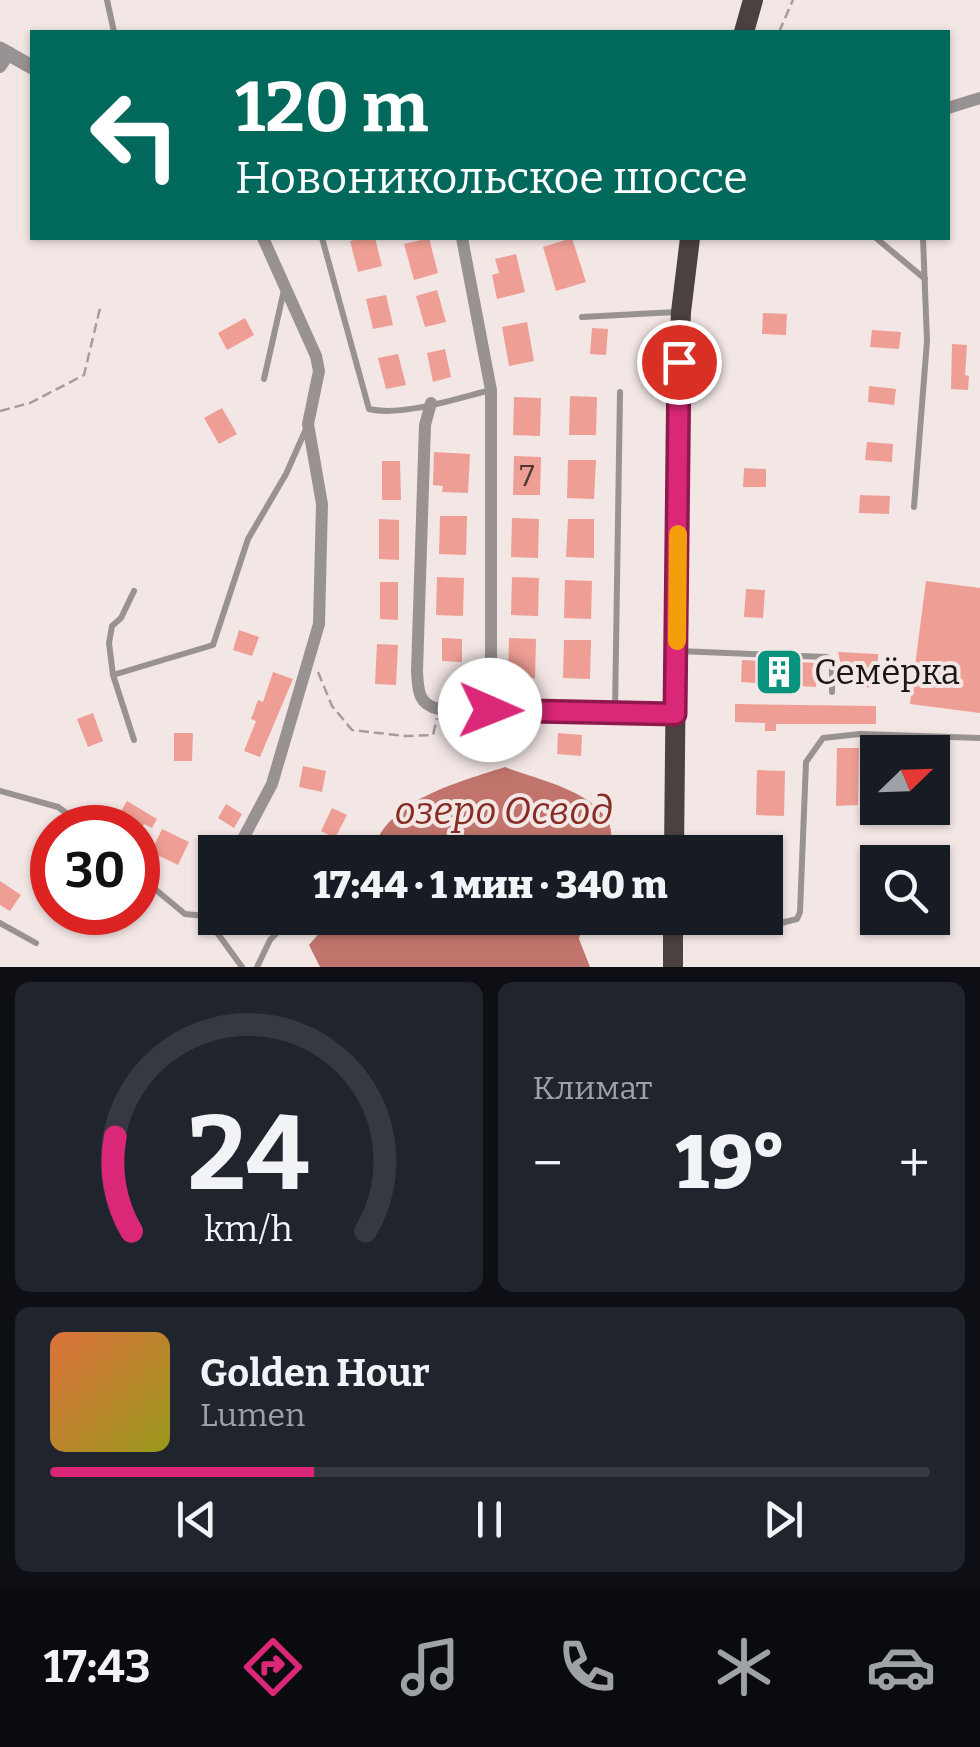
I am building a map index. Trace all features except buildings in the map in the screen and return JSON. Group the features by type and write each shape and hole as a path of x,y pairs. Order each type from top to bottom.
{"highway":[{"path":"745,30 753,0"},
{"path":"674,835 681,312 690,240"},
{"path":"673,935 673,967"}],"street":[{"path":"3,56 30,65"},
{"path":"950,107 980,98"},
{"path":"245,835 272,784 319,624 322,504 308,424 319,371 265,240"},
{"path":"462,240 491,390 490,710"},
{"path":"431,403 425,425 418,671 422,700 439,708 675,714"}],"lane":[{"path":"106,0 114,30"},
{"path":"323,240 369,409 381,412 491,390"},
{"path":"878,240 926,280"},
{"path":"914,506 927,340 923,240"},
{"path":"264,379 286,284"},
{"path":"582,318 681,312"},
{"path":"615,713 620,392"},
{"path":"114,675 213,645 248,539 286,474 308,424"},
{"path":"134,590 110,632 114,675 134,740"},
{"path":"676,651 827,656 832,662 832,692"},
{"path":"783,922 796,918 800,912 806,762 823,738 860,734 980,738"},
{"path":"0,792 50,805"},
{"path":"160,893 185,914 198,915"},
{"path":"0,924 36,944"},
{"path":"219,935 242,967"},
{"path":"257,967 275,935"}],"path":[{"path":"780,30 793,0"},
{"path":"0,411 30,402 84,375 101,304"},
{"path":"311,656 332,706 352,730 433,735 439,708"}],"water":[{"name":"озеро Освод","path":"505,767 589,801 608,821 611,835 380,835 408,806 447,787"},
{"name":"озеро Освод","path":"318,935 580,935 590,967 320,967 309,945"}],"slow traffic":[{"path":"677,641 678,534"}],"place":[{"name":"Семёрка","path":"779,672"}],"route":[{"path":"490,710 675,714 679,362"}]}
